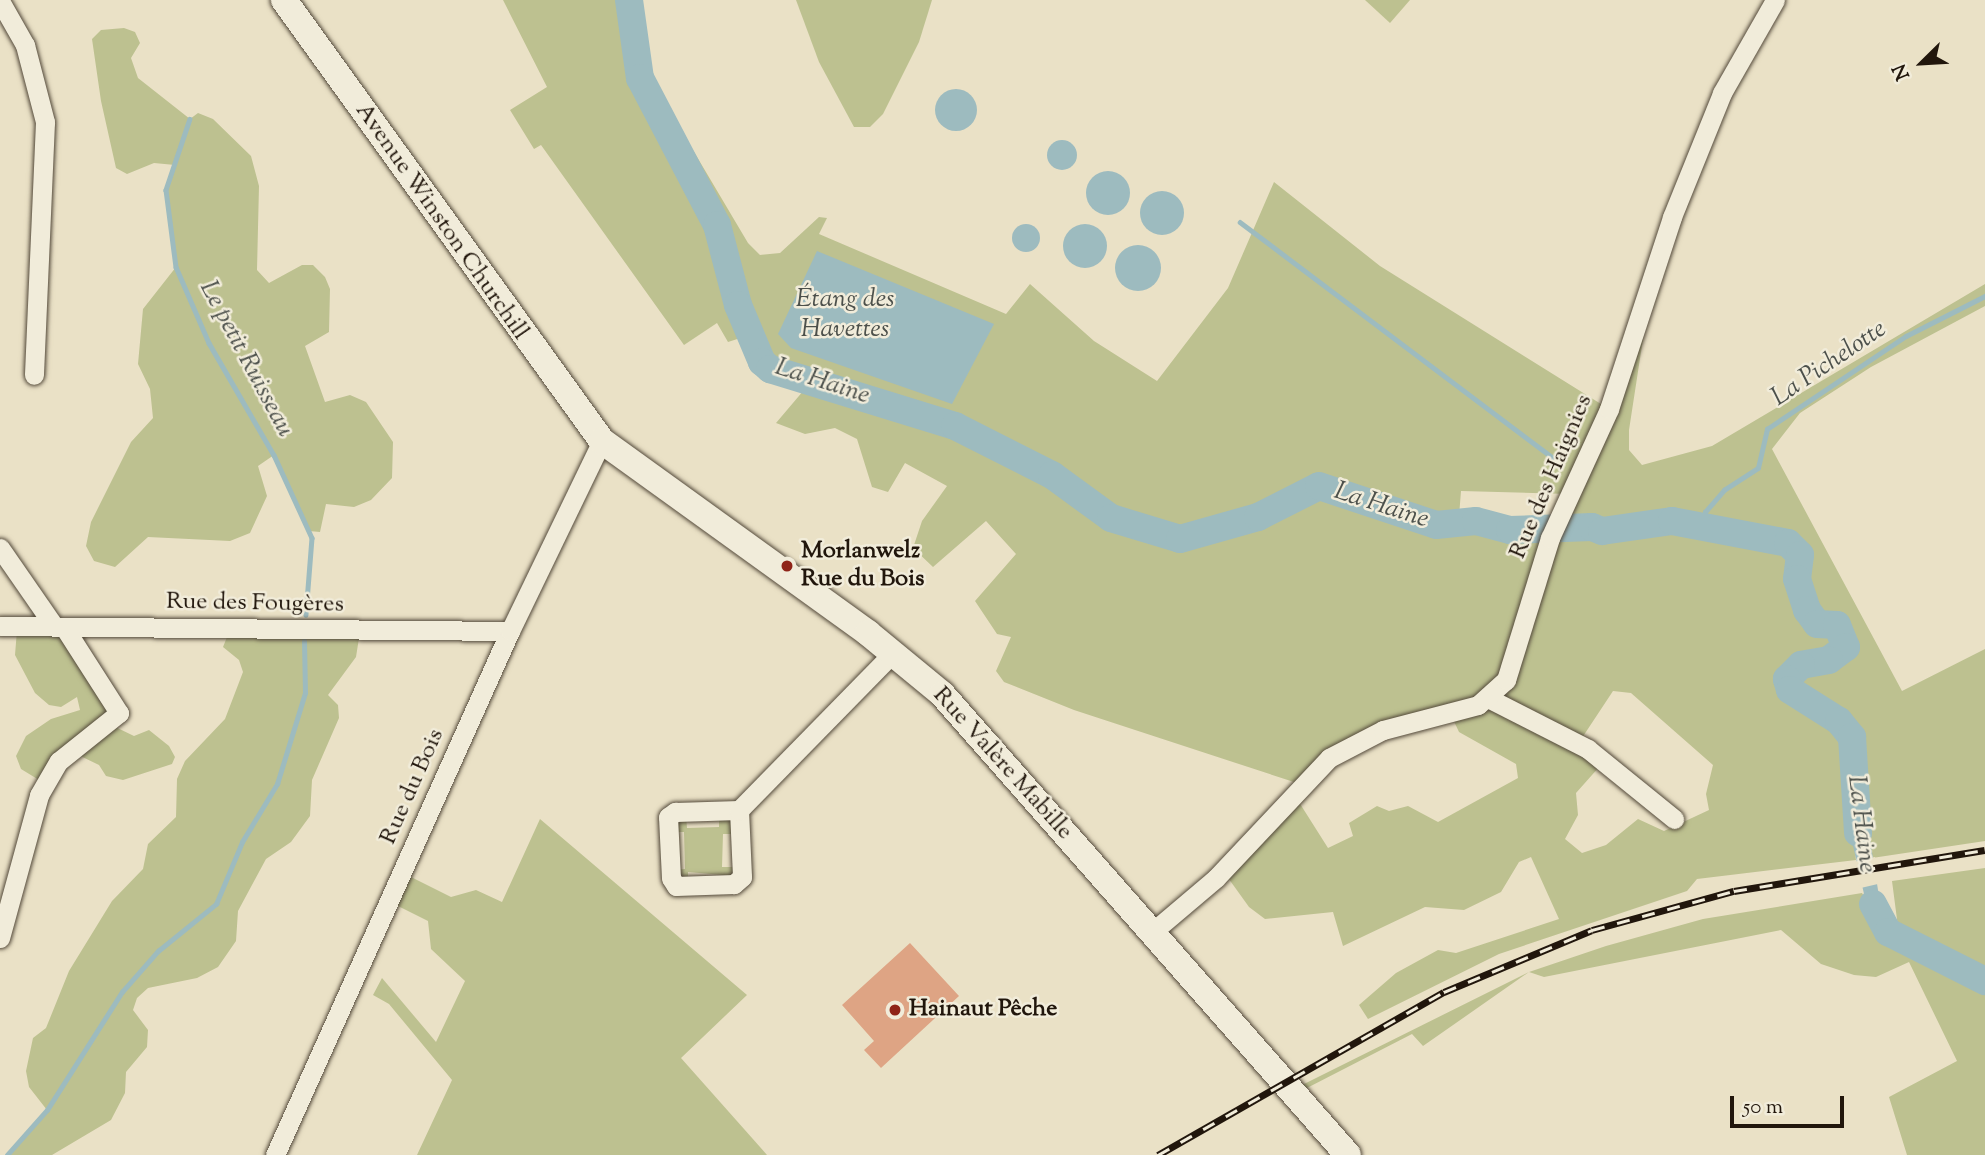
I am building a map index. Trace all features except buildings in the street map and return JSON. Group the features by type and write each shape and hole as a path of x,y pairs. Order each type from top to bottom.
{"street":[{"name":"Avenue Winston Churchill","path":"284,0 602,441"},
{"name":"Rue des Haignies","path":"1490,699 1513,666 1553,529 1609,409 1672,217 1714,114 1775,0"},
{"path":"0,1 25,45 45,122 34,375"},
{"name":"Rue du Bois","path":"275,1155 510,631 602,441"},
{"name":"Rue Valère Mabille","path":"602,441 893,653 974,725 1151,933 1348,1155"},
{"path":"0,548 120,713 60,761 39,795 0,938"},
{"name":"Rue des Fougères","path":"0,625 510,631"},
{"path":"739,810 742,877 734,884 676,886 671,878 668,817 675,812 739,810 893,653"},
{"path":"1151,933 1216,878 1329,758 1383,730 1490,699 1588,749 1674,819"}],"green space":[{"path":"503,0 637,0 652,81 748,243 760,255 780,253 819,217 827,218 819,234 1006,314 1030,284 1094,341 1157,381 1228,288 1274,182 1380,266 1609,409 1570,494 1461,491 1458,529 1474,523 1511,534 1546,533 1496,692 1413,720 1297,783 1074,710 1004,682 996,671 1011,637 997,634 975,601 1016,554 986,521 933,567 913,548 922,521 947,486 905,463 888,492 872,487 857,439 835,428 805,434 776,423 804,390 771,361 756,333 728,342 717,323 684,345 541,145 534,149 510,110 547,87"},
{"path":"796,0 932,0 919,42 883,114 870,127 854,127 819,62"},
{"path":"1365,0 1410,0 1390,23"},
{"path":"124,28 135,32 140,43 131,58 138,78 190,119 198,113 213,119 251,156 259,186 257,270 269,283 302,265 313,265 325,277 330,289 329,332 305,346 325,402 350,395 366,402 393,442 392,478 371,500 354,507 326,504 320,532 309,531 274,455 258,466 267,496 250,533 230,541 148,537 115,567 94,561 86,546 91,522 131,442 153,418 150,389 138,364 143,309 176,267 166,190 175,165 154,163 127,174 116,168 101,101 92,39 101,30"},
{"path":"1985,284 1985,306 1871,367 1800,413 1772,449 1902,691 1985,649 1985,841 1872,858 1863,795 1847,796 1856,860 1697,879 1687,891 1499,954 1368,1019 1359,1005 1396,973 1438,950 1456,953 1559,919 1531,857 1519,862 1501,892 1464,910 1425,907 1343,946 1333,912 1265,919 1249,907 1226,875 1297,799 1328,848 1353,836 1349,823 1377,806 1389,811 1408,806 1438,822 1518,778 1516,764 1459,732 1451,715 1488,704 1647,313 1629,430 1629,450 1642,465 1712,446","holes":["1613,691 1631,693 1713,765 1706,794 1709,810 1664,831 1638,819 1606,845 1582,853 1565,839 1578,815 1576,793 1600,766 1574,750"]},
{"path":"54,626 111,699 107,723 134,736 149,730 169,746 175,757 172,764 123,780 106,776 99,765 70,751 39,780 21,769 16,756 26,736 51,719 80,710 77,697 61,707 49,705 35,693 15,655 17,630"},
{"path":"229,632 359,638 356,657 328,695 338,705 339,718 312,780 310,816 291,842 266,859 238,911 236,941 218,967 197,978 148,988 137,998 133,1010 148,1030 147,1047 126,1072 125,1093 111,1120 52,1155 7,1155 47,1110 29,1087 26,1071 33,1038 46,1028 69,971 112,901 143,869 148,844 176,817 177,779 185,761 225,719 243,672 239,660 223,647"},
{"path":"676,817 686,817 687,828 719,827 719,817 730,817 734,834 723,834 722,867 735,867 734,876 688,872 688,882 674,870 685,869 684,832 674,832"},
{"path":"540,819 747,995 681,1058 767,1155 417,1155 452,1080 389,1004 373,995 382,978 436,1042 465,981 431,949 428,921 394,904 407,875 451,897 476,890 502,902"},
{"path":"1985,868 1985,1155 1907,1155 1889,1097 1957,1061 1909,962 1876,977 1854,975 1821,964 1781,930 1544,977 1529,972 1606,946 1703,919 1862,893 1889,938 1898,927 1892,881"},
{"path":"1529,972 1423,1046 1412,1034 1305,1089 1302,1085"}],"water":[{"path":"956,89 971,95 977,110 971,125 956,131 941,125 935,110 941,95"},
{"path":"1062,140 1072,145 1077,155 1072,165 1062,170 1052,165 1047,155 1052,145"},
{"path":"1108,171 1124,177 1130,193 1124,209 1108,215 1092,209 1086,193 1092,177"},
{"path":"1162,191 1171,192 1178,197 1183,204 1183,222 1178,229 1171,234 1162,235 1153,234 1146,229 1141,222 1140,213 1141,204 1146,197 1153,192"},
{"path":"1026,224 1036,228 1040,238 1036,248 1026,252 1016,248 1012,238 1016,228"},
{"path":"1085,224 1100,231 1107,246 1100,261 1085,268 1070,261 1063,246 1070,231"},
{"path":"1138,245 1154,252 1161,268 1154,284 1138,291 1122,284 1115,268 1122,252"},
{"name":"Étang des Havettes","path":"817,251 994,324 952,404 791,348 778,334"},
{"path":"1863,795 1878,890 1885,913 1898,927 1889,938 1867,907 1851,837 1847,796"}],"pier":[{"path":"1875,857 1881,883 1860,888 1854,862"}],"waterway":[{"name":"La Haine","path":"629,0 640,78 717,225 738,305 762,362 770,369 955,426 1052,475 1111,518 1180,539 1258,517 1319,486 1436,525 1476,521 1510,530 1592,527 1602,531 1672,521 1788,543 1800,555 1797,579 1807,610 1817,624 1837,625 1846,647 1829,660 1801,665 1787,679 1790,690 1839,721 1852,737 1858,833"},
{"name":"Le petit Ruisseau","path":"190,119 166,190 176,267 209,343 274,455 312,538 306,615"},
{"path":"1240,222 1555,459"},
{"name":"La Pichelotte","path":"1704,524 1705,512 1724,490 1758,468 1767,429 1906,336 1985,296"},
{"name":"Le petit Ruisseau","path":"7,1155 47,1110 122,992 158,951 216,904 242,842 277,784 305,693 304,641"},
{"name":"La Haine","path":"1873,904 1888,932 1985,981"}],"railway":[{"path":"1158,1155 1444,992 1592,930 1734,891 1985,850"}],"place":[{"name":"Morlanwelz Rue du Bois","path":"787,566"},
{"name":"Hainaut Pêche","path":"895,1010"}]}
